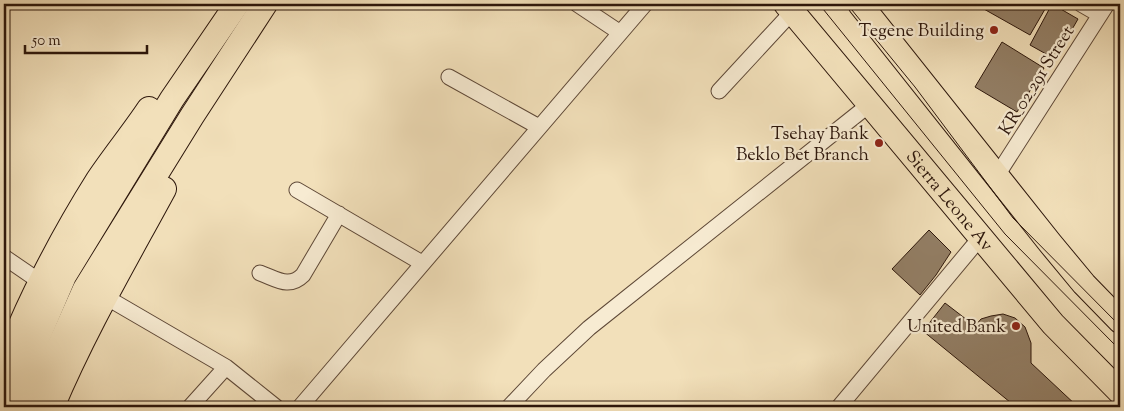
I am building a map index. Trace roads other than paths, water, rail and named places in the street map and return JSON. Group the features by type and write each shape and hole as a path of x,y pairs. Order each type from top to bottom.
{"main road":[{"path":"4,367 42,283 72,224 99,179 220,4"},
{"path":"8,407 64,276 172,99 237,4"},
{"path":"32,407 85,289 192,116 265,4"},
{"path":"52,407 71,361 104,296 194,135 282,4"},
{"path":"860,4 996,177 1084,284 1120,321"},
{"name":"Sierra Leone Av","path":"790,7 1053,324 1120,392"}],"street":[{"path":"576,4 619,32"},
{"path":"300,407 644,4"},
{"path":"1081,4 1103,9"},
{"path":"719,91 790,7"},
{"name":"KR_02_291 Street","path":"996,177 1103,9"},
{"path":"449,77 539,126"},
{"path":"509,407 544,370 589,328 870,104"},
{"path":"297,190 422,263"},
{"path":"260,273 288,284 296,282 303,274 339,214"},
{"path":"839,407 980,238"},
{"path":"4,258 42,283"},
{"path":"104,296 226,367 276,407"},
{"path":"190,407 226,367"}],"tram line":[{"path":"819,4 1005,234 1120,350"},
{"path":"847,4 915,87 1013,218 1120,326"}],"place":[{"name":"Tegene Building","path":"994,30"},
{"name":"Tsehay Bank Beklo Bet Branch","path":"879,143"},
{"name":"United Bank","path":"1016,326"}]}
